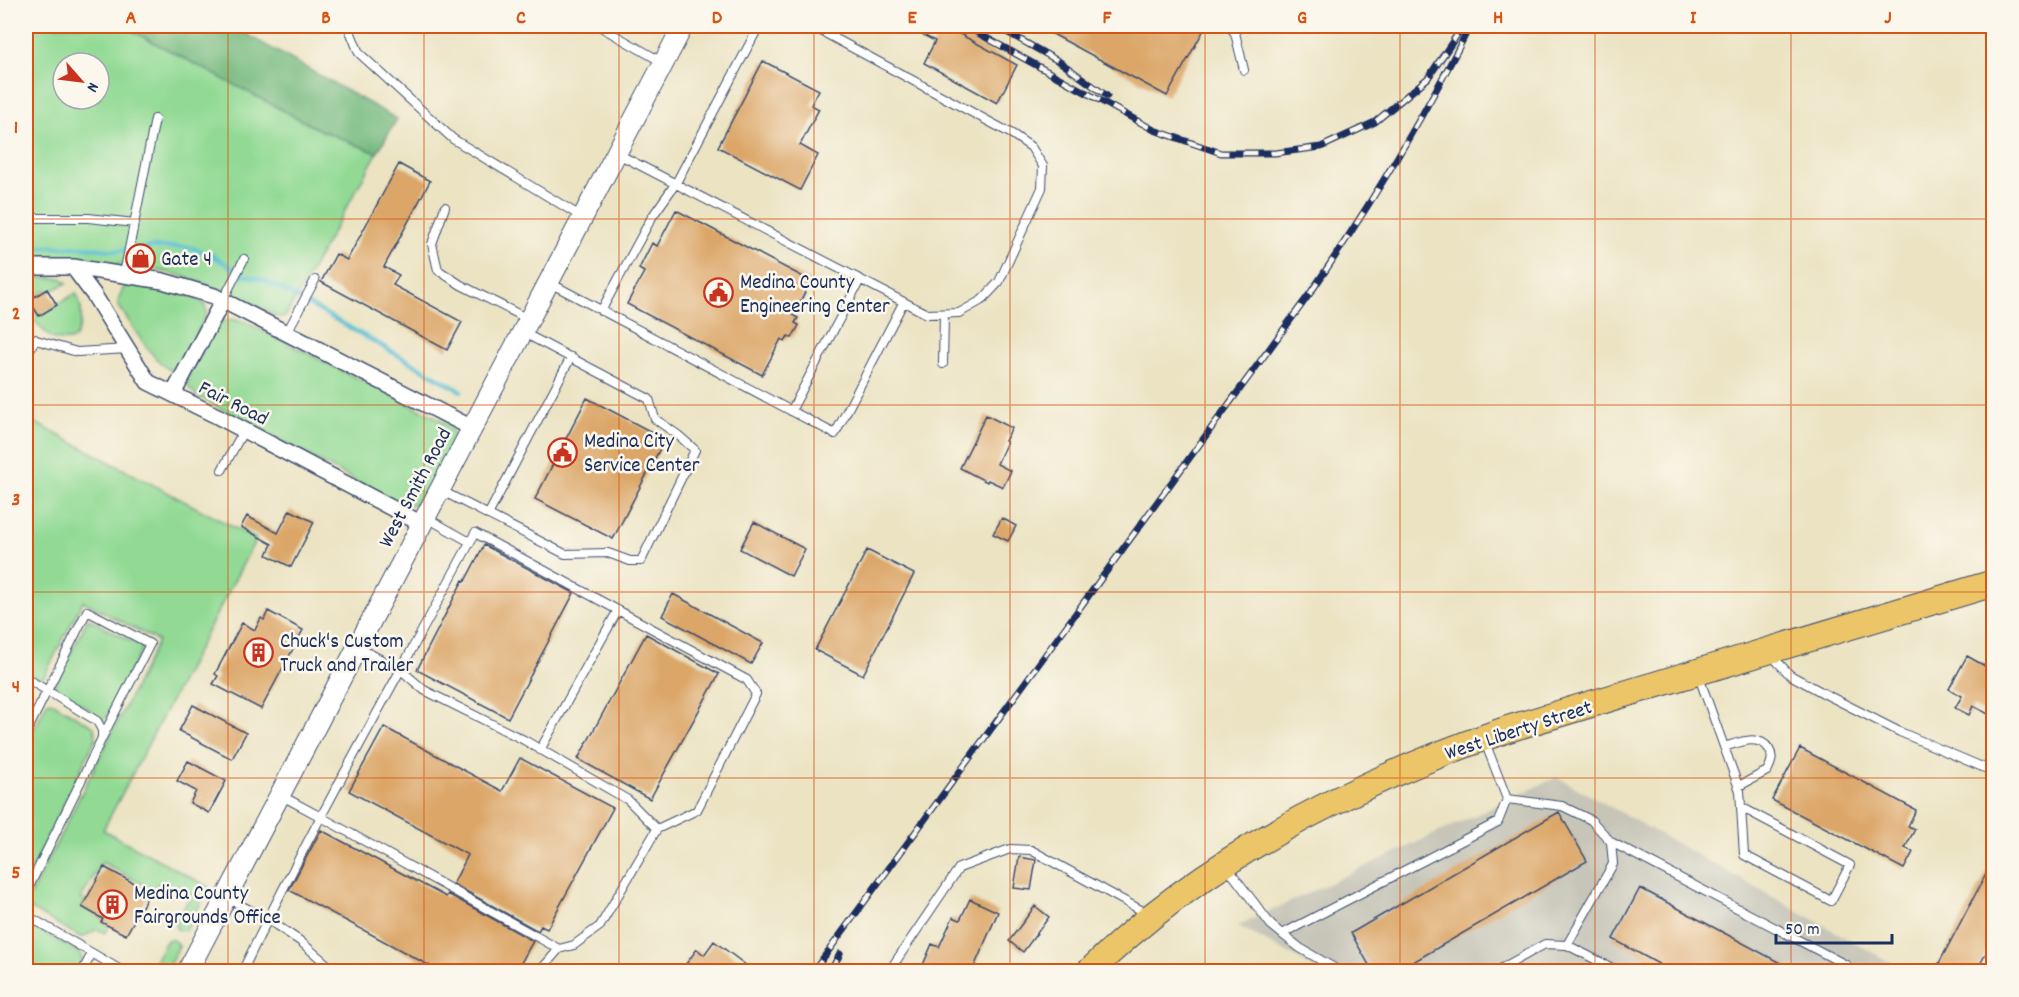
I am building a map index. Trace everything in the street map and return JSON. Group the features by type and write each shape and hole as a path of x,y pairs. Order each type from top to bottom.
{"highway":[{"name":"West Liberty Street","path":"1089,972 1152,916 1225,864 1293,823 1401,769 1483,738 1994,583"}],"street":[{"name":"West Smith Road","path":"187,972 683,26"},
{"path":"26,267 73,267 124,274 163,281 207,293 472,428"},
{"name":"Fair Road","path":"73,267 94,294 148,382 424,521"},
{"path":"173,394 223,300"}],"lane":[{"path":"348,26 359,53 453,140 583,217"},
{"path":"599,26 664,63"},
{"path":"602,311 652,217 676,183 759,26"},
{"path":"616,153 927,314 959,313 982,300 999,282 1042,188 1043,166 1031,147 1012,134 812,26"},
{"path":"1229,26 1235,33 1244,70"},
{"path":"124,274 155,119"},
{"path":"440,490 565,554 608,553 630,561 641,561 695,450 655,419 649,399 571,357 438,270 432,244 445,207"},
{"path":"26,218 88,218 135,222"},
{"path":"223,300 244,259"},
{"path":"286,334 315,280"},
{"path":"791,411 860,280"},
{"path":"549,282 835,434 903,303"},
{"path":"943,364 944,314"},
{"path":"26,337 77,352 128,350"},
{"path":"26,358 35,339"},
{"path":"488,515 571,357"},
{"path":"222,470 244,430"},
{"path":"424,521 470,542"},
{"path":"242,972 321,817 475,533 747,680 756,694 697,810 657,829 600,926 574,945 559,949 539,972"},
{"path":"540,750 618,610"},
{"path":"26,733 87,611 150,644 26,893"},
{"path":"357,647 401,670 424,690 540,750 628,800 657,829"},
{"path":"1769,651 1786,671 1803,682 1900,732 1994,772"},
{"path":"1698,673 1739,786 1744,855 1831,901 1850,865 1741,807"},
{"path":"26,678 97,721 102,730 102,738"},
{"path":"1282,934 1498,822 1507,798 1483,738"},
{"path":"1724,747 1755,740 1763,742 1771,752 1772,759 1767,771 1739,786"},
{"path":"280,795 559,949"},
{"path":"1507,798 1562,807 1591,820 1611,842 1846,965 1853,972"},
{"path":"1567,945 1613,864 1611,842"},
{"path":"905,972 894,964 959,868 1010,849 1031,850 1152,916"},
{"path":"1225,864 1271,925 1300,948 1341,972"},
{"path":"226,898 267,919 300,941 336,972"},
{"path":"26,915 124,972"},
{"path":"1495,972 1545,944 1567,945 1620,972"},
{"path":"82,972 92,953"},
{"path":"26,969 31,972"}],"shaded area":[{"path":"1557,777 1906,971 1321,971 1238,926"}],"green space":[{"path":"26,26 123,26 318,129 377,153 285,317 277,317 241,297 182,276 136,265 26,261"},
{"path":"123,26 232,26 397,119 377,153 318,129"},
{"path":"26,277 61,278 67,283 49,292 47,289 29,300 39,316 76,293 81,316 74,339 64,340 50,337 26,315"},
{"path":"131,284 159,288 204,303 207,312 177,370 173,372 157,359 142,342 118,305 124,287"},
{"path":"231,319 245,322 439,419 451,428 455,440 425,494 411,505 399,504 197,396 188,387 189,374 220,321"},
{"path":"26,418 256,539 103,830 209,887 186,931 176,929 176,922 191,895 178,887 175,891 159,883 151,889 102,862 81,898 85,901 82,907 103,919 102,922 109,926 105,933 97,929 82,938 29,908 28,900 158,641 83,601 42,680 26,672"},
{"path":"88,619 143,647 103,721 88,708 53,688"},
{"path":"50,701 94,727 96,738 26,881 26,747 47,702"},
{"path":"26,922 80,953 83,963 78,971 44,972 26,961"},
{"path":"167,940 174,940 179,946 166,971 149,971"}],"building":[{"path":"905,26 945,26 1017,65 997,103 924,63 935,41"},
{"path":"1038,26 1206,26 1167,96"},
{"path":"763,61 819,90 811,105 819,109 800,145 818,155 800,190 718,147"},
{"path":"399,164 430,181 384,267 399,275 393,285 462,322 447,350 321,282 336,254 347,260"},
{"name":"Medina County Engineering Center","path":"676,210 811,281 793,315 798,318 795,323 799,325 792,338 788,336 785,341 781,339 762,375 627,304 644,272 639,269 652,243 657,246"},
{"path":"47,289 57,305 39,316 29,300"},
{"path":"587,398 665,439 613,539 535,499"},
{"path":"986,415 1012,428 997,464 1011,471 1003,487 988,480 987,482 960,468"},
{"path":"290,510 314,522 291,567 267,555 272,544 241,527 247,516 278,533"},
{"path":"1002,518 1016,526 1008,541 993,534"},
{"path":"754,522 805,549 791,576 740,549"},
{"path":"484,545 574,593 508,718 417,670 463,580 465,581"},
{"path":"867,550 914,574 863,675 815,650"},
{"path":"673,594 763,643 751,664 662,616"},
{"name":"Chuck's Custom Truck and Trailer","path":"268,611 303,630 261,709 213,684 218,676 215,674 242,623 255,630 261,618 264,620"},
{"path":"646,634 719,674 650,799 578,759"},
{"path":"1967,656 1994,671 1994,717 1973,706 1969,715 1955,708 1962,696 1949,689"},
{"path":"193,705 246,733 232,759 179,731"},
{"path":"384,727 502,791 520,758 613,808 547,929 541,926 538,931 453,884 468,855 349,791"},
{"path":"1800,748 1916,810 1908,826 1915,829 1905,848 1913,852 1904,869 1772,800"},
{"path":"188,761 226,781 209,813 190,803 196,791 177,781"},
{"path":"1559,812 1587,861 1396,972 1373,972 1351,933"},
{"path":"321,830 446,897 448,894 533,941 516,972 441,972 289,890"},
{"path":"1019,857 1036,860 1031,890 1014,888"},
{"path":"1994,859 1994,938 1976,972 1946,972 1937,967"},
{"name":"Medina County Fairgrounds Office","path":"104,867 150,892 126,935 101,922 103,919 82,907"},
{"path":"1640,888 1797,972 1673,972 1613,939"},
{"path":"970,899 998,912 972,972 938,972 923,965 932,944 939,947 953,917 960,920"},
{"path":"1035,906 1049,917 1023,952 1009,941"},
{"path":"714,941 755,972 680,972 697,949 704,955"}],"waterway":[{"path":"26,247 86,247 117,251 151,247 189,247 212,255 243,275 264,280 287,292 461,391"}],"railway":[{"path":"965,26 1154,130 1221,153 1275,153 1321,147 1375,122 1428,78 1457,35"},
{"path":"996,26 1060,62 1107,96"},
{"path":"813,972 1311,292 1395,161 1470,26"},
{"path":"830,972 840,954"}],"place":[{"name":"Gate 4","path":"140,258"},
{"name":"Medina County Engineering Center","path":"719,293"},
{"name":"Medina City Service Center","path":"563,452"},
{"name":"Chuck's Custom Truck and Trailer","path":"259,652"},
{"name":"Medina County Fairgrounds Office","path":"113,904"}]}
